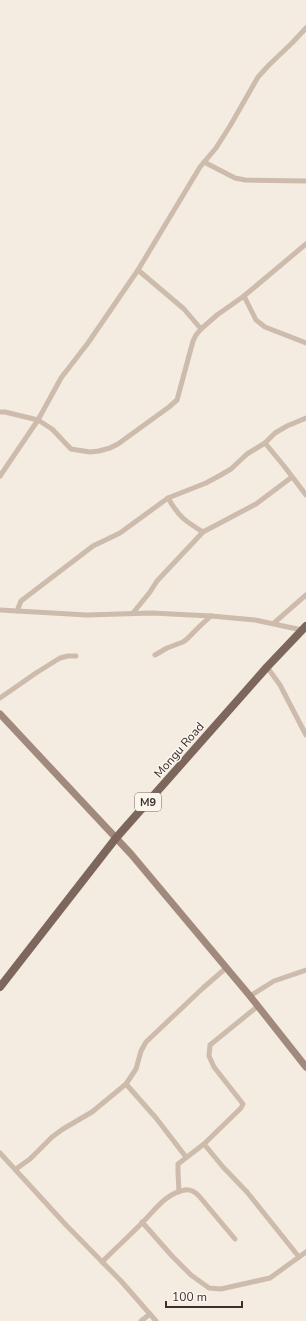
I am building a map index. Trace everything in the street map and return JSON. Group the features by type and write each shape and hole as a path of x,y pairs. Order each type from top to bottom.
{"main road":[{"name":"Mongu Road","path":"0,987 116,838 267,667 304,628"},
{"path":"0,714 116,838 250,996 306,1067"}],"street":[{"path":"0,476 38,420 61,378 88,343 138,270 204,162 216,148 230,126 262,71 292,44 306,28"},
{"path":"204,162 235,178 245,180 306,181"},
{"path":"0,412 38,420 52,429 70,449 90,452 99,451 118,444 177,400 193,341 201,329 217,315 244,296 306,244"},
{"path":"138,270 184,309 201,329"},
{"path":"244,296 256,320 265,328 306,343"},
{"path":"17,611 21,601 93,546 120,533 168,498 206,483 231,469 247,454 265,443 281,429 306,418"},
{"path":"265,443 306,495"},
{"path":"133,613 157,581 203,532 256,504 292,477"},
{"path":"168,498 176,512 187,522 203,532"},
{"path":"274,623 306,595"},
{"path":"0,610 87,615 152,613 211,616 304,628"},
{"path":"155,655 187,639 211,616"},
{"path":"0,698 60,658 76,656"},
{"path":"267,667 280,684 306,735"},
{"path":"16,1169 30,1159 52,1137 92,1112 126,1084 136,1069 141,1051 146,1042 226,968"},
{"path":"250,996 274,981 306,970"},
{"path":"179,1192 178,1164 204,1144 241,1108 242,1104 211,1062 209,1056 210,1045 258,1006"},
{"path":"126,1084 156,1118 186,1157"},
{"path":"204,1144 247,1192 299,1257"},
{"path":"0,1153 66,1225 121,1281 156,1321"},
{"path":"102,1262 156,1206 179,1192 186,1190 192,1191 199,1196 235,1239"},
{"path":"142,1222 191,1275 209,1288 221,1289 270,1278 306,1252"},
{"path":"140,1321 150,1314"}]}
